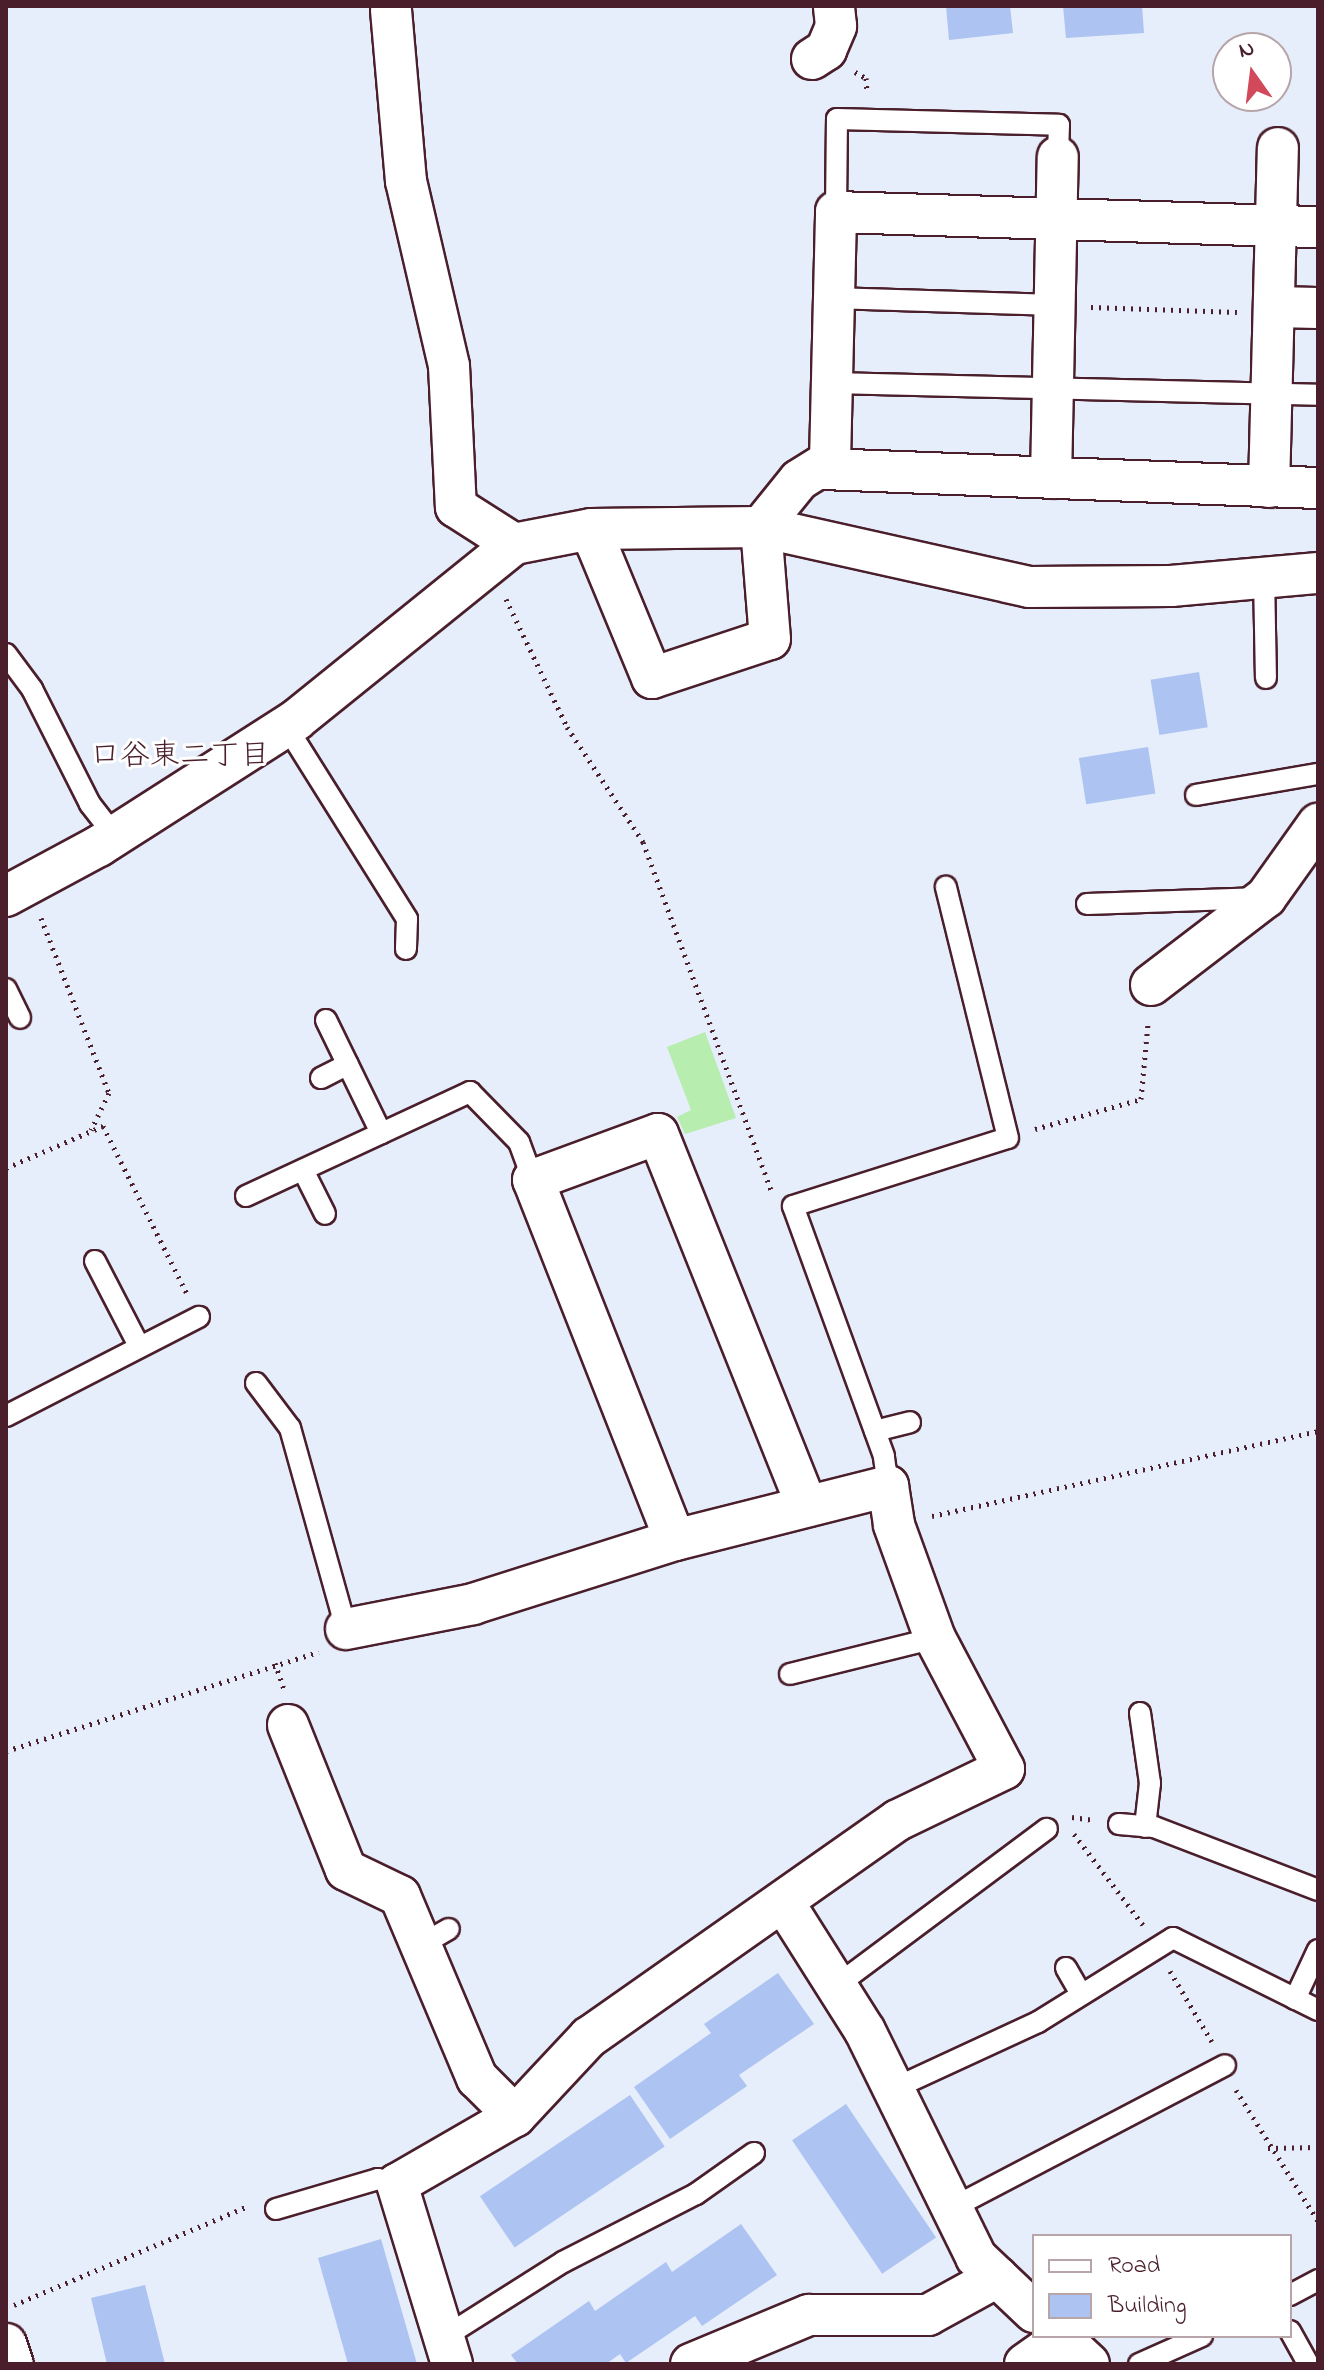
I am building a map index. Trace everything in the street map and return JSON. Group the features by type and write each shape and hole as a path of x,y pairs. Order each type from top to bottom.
{"street":[{"path":"819,54 836,26 834,6"},
{"path":"391,10 406,181 449,366 456,507 501,553"},
{"path":"1269,487 1278,148"},
{"path":"1051,478 1058,157"},
{"path":"597,529 597,545 652,678 770,639 761,527 799,480 823,469 830,461 836,212 1277,230 1318,227"},
{"path":"1274,310 1318,308"},
{"path":"823,469 1318,488"},
{"path":"17,890 115,836 286,726 501,553 597,529 761,527 1029,587 1171,586 1318,573"},
{"path":"1151,985 1266,897 1318,824"},
{"path":"675,1540 533,1180 658,1134 807,1506"},
{"path":"346,1629 473,1604 675,1540 888,1486 894,1525 935,1638 1004,1769 898,1820 784,1903 589,2037 515,2116 397,2184 449,2350"},
{"path":"288,1725 346,1870 400,1896 435,1937 477,2078 515,2116"},
{"path":"784,1903 836,1986 893,2089 976,2257 1032,2310"},
{"path":"691,2364 809,2315 928,2315 997,2277"},
{"path":"1025,2364 1061,2338"},
{"path":"6,2344 13,2364"}],"lane":[{"path":"836,212 837,119 1059,125 1058,157"},
{"path":"834,298 1054,305"},
{"path":"832,383 1318,395"},
{"path":"1264,576 1266,678"},
{"path":"6,654 32,689 90,804 115,836"},
{"path":"286,726 407,919 406,949"},
{"path":"1196,795 1318,774"},
{"path":"888,1486 875,1431 793,1206 1008,1138 946,887"},
{"path":"1087,904 1266,897"},
{"path":"6,989 20,1018"},
{"path":"326,1020 381,1133"},
{"path":"321,1078 348,1064"},
{"path":"246,1196 470,1092 519,1142 533,1180"},
{"path":"303,1170 325,1214"},
{"path":"95,1261 139,1346"},
{"path":"6,1416 199,1317"},
{"path":"256,1383 290,1428 346,1629"},
{"path":"875,1431 910,1422"},
{"path":"309,1496 330,1490"},
{"path":"790,1674 935,1638"},
{"path":"1140,1713 1150,1783 1145,1827"},
{"path":"1119,1824 1145,1827 1318,1890"},
{"path":"836,1986 1047,1829"},
{"path":"893,2089 1038,2022 1173,1938 1318,2010"},
{"path":"1295,1999 1318,1950"},
{"path":"1066,1968 1081,1994"},
{"path":"952,2208 1225,2065"},
{"path":"449,2350 563,2262 696,2194 754,2153"},
{"path":"276,2209 378,2179 397,2184"},
{"path":"1292,2294 1318,2280"},
{"path":"1292,2335 1308,2364"},
{"path":"1139,2364 1198,2338"}],"path":[{"path":"819,54 866,78 869,120"},
{"path":"1054,305 1274,310"},
{"path":"501,553 567,727 643,842 672,934 778,1208 793,1206"},
{"path":"17,890 109,1093 90,1131"},
{"path":"1008,1138 1141,1099 1151,985"},
{"path":"6,1168 103,1126 199,1317"},
{"path":"894,1525 1318,1431"},
{"path":"6,1751 325,1651 346,1629"},
{"path":"1318,2147 1267,2148 1318,2221"},
{"path":"6,2308 247,2206 276,2209"}],"green space":[{"path":"705,1032 736,1118 685,1134 677,1117 691,1110 667,1047"}],"building":[{"path":"946,6 1010,6 1013,33 949,40"},
{"path":"1063,6 1142,6 1144,33 1066,38"},
{"path":"1199,672 1208,727 1159,735 1151,680"},
{"path":"1148,747 1155,793 1086,804 1079,758"},
{"path":"778,1973 814,2024 739,2075 747,2086 670,2139 634,2087 711,2033 704,2024"},
{"path":"630,2095 665,2146 515,2248 480,2196"},
{"path":"846,2104 936,2237 882,2274 792,2140"},
{"path":"741,2224 777,2275 702,2326 695,2316 626,2363 620,2354 606,2364 518,2364 511,2355 589,2301 595,2311 666,2262 672,2272"},
{"path":"381,2239 417,2364 348,2364 318,2258"},
{"path":"145,2285 165,2364 107,2364 91,2298"}],"district":[{"name":"口谷東二丁目","path":"180,757"}]}
